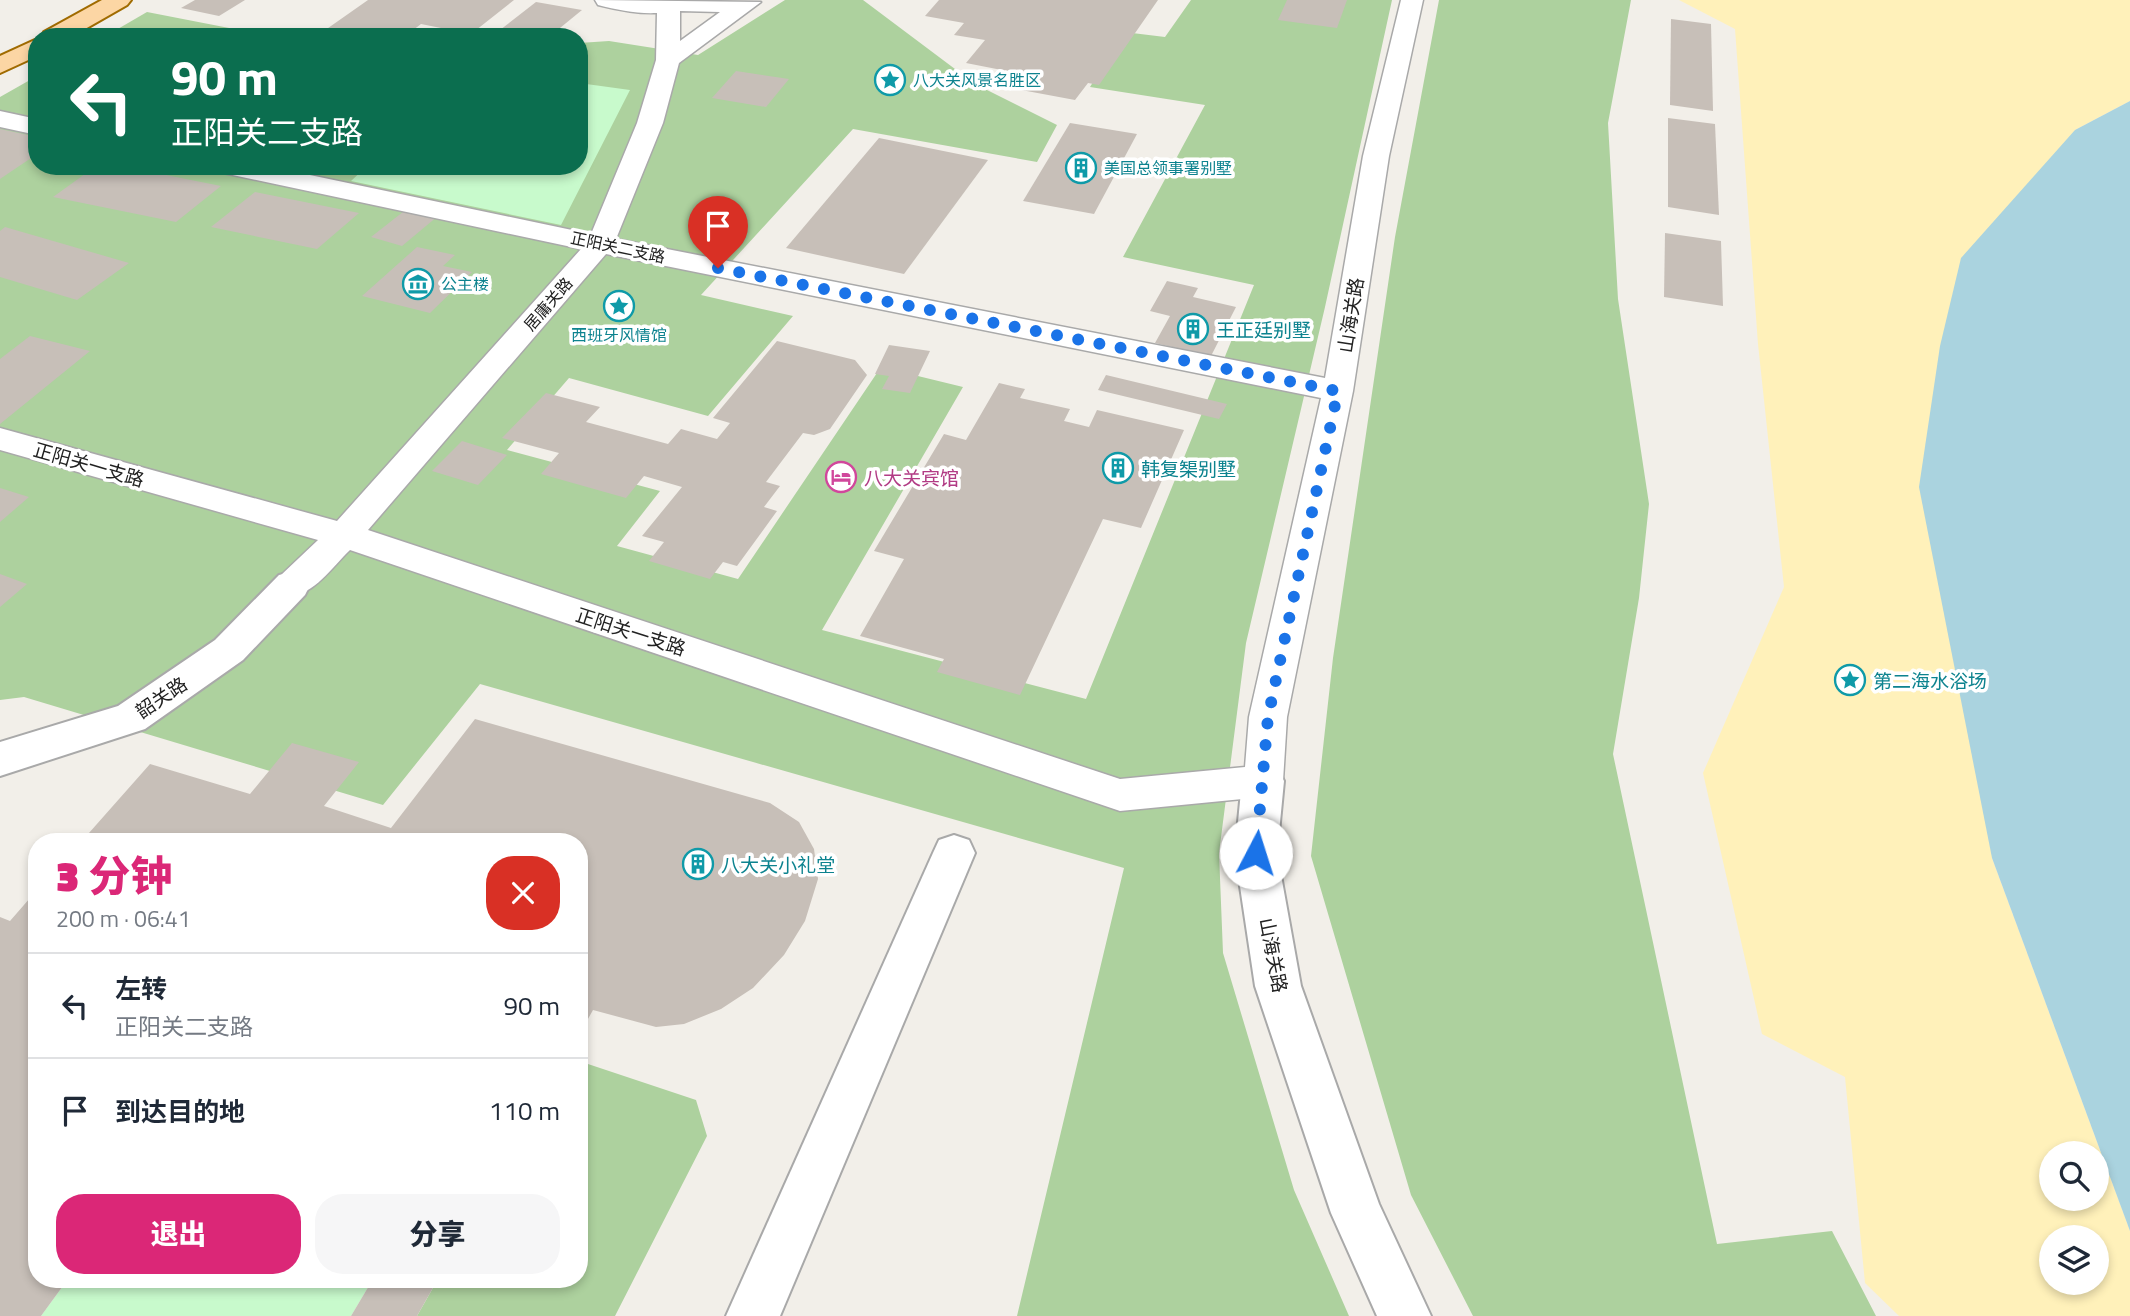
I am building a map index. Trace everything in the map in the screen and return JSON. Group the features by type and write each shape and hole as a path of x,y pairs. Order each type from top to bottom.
{"main road":[{"path":"69,28 119,0"},
{"path":"0,66 28,51"}],"street":[{"path":"606,0 643,7 669,3 748,3"},
{"name":"山海关路","path":"1404,1316 1357,1213 1278,986 1256,853 1268,717 1338,391 1376,156 1412,0"},
{"name":"居庸关路","path":"292,585 344,536 601,243 650,123 668,60 669,3"},
{"path":"668,60 748,3"},
{"path":"0,119 28,125"},
{"name":"正阳关二支路","path":"272,175 1338,391"},
{"name":"正阳关一支路","path":"0,439 344,536 1120,795 1263,780"},
{"name":"韶关路","path":"0,759 131,718 229,650 292,585"},
{"path":"753,1316 954,853"}],"green space":[{"path":"785,0 863,0 975,84 1057,125 1037,162 853,129 701,295 793,316 708,416 569,378 507,450 660,491 617,546 738,579 881,367 963,387 822,630 1086,699 1254,285 1123,257 1205,105 1090,87 1124,32 1165,37 1191,0 1392,0 1325,307 1246,643 1219,853 1223,953 1294,1190 1349,1316 1017,1316 1124,868 480,684 383,805 24,697 0,700 0,97 28,81 28,175 588,175 588,42 609,41 698,55"},
{"path":"1439,0 1631,0 1608,123 1618,299 1649,504 1639,598 1613,754 1717,1244 1832,1231 1876,1316 1473,1316 1411,1195 1311,856 1333,658 1395,237"},
{"path":"147,12 229,28 119,28"},
{"path":"588,84 630,90 588,172"},
{"path":"357,175 587,175 561,225 351,181"},
{"path":"588,1064 696,1100 707,1136 615,1316 417,1316 433,1288 588,1288"},
{"path":"61,1288 368,1288 351,1316 41,1316"}],"sand":[{"name":"第二海水浴场","path":"1679,0 2130,0 2130,101 2075,130 1992,858 2097,1141 2039,1141 2039,1211 2109,1211 2109,1174 2130,1231 2130,1316 1899,1316 1865,1283 1845,1077 1762,1034 1703,773 1784,587 1758,344 1735,29"}],"water":[{"path":"2130,101 2130,1231 2109,1174 2109,1141 2097,1141 1992,858 1919,487 1940,346 1961,258 2075,130"}],"building":[{"path":"195,0 245,0 219,16 181,8"},
{"path":"368,0 514,0 479,28 441,28 421,24 416,28 328,28"},
{"path":"939,0 1158,0 1099,85 1088,83 1075,100 1006,87 1017,73 966,63 985,40 954,35 964,23 925,16"},
{"path":"1287,0 1347,0 1337,28 1278,20"},
{"path":"536,2 582,10 560,28 503,28"},
{"path":"1671,19 1711,24 1713,111 1670,105"},
{"path":"736,71 789,79 766,107 712,98"},
{"path":"1668,118 1715,124 1719,215 1668,207"},
{"name":"美国总领事署别墅","path":"1070,123 1137,134 1094,214 1023,201"},
{"path":"0,129 28,135 28,160 0,179"},
{"path":"879,138 988,160 904,274 786,248"},
{"path":"84,175 166,175 221,186 176,222 53,197"},
{"path":"255,192 359,213 317,249 211,227"},
{"path":"408,208 438,216 402,246 371,237"},
{"path":"5,227 129,263 77,300 0,277 0,231"},
{"path":"1665,233 1721,241 1723,306 1664,297"},
{"name":"公主楼","path":"417,247 455,255 443,266 472,272 430,313 362,296"},
{"name":"王正廷别墅","path":"1167,281 1198,288 1193,297 1236,307 1211,356 1155,343 1170,316 1150,311"},
{"path":"30,336 90,351 0,424 0,359"},
{"path":"777,341 855,360 867,375 830,429 814,435 803,433 766,482 780,486 764,507 777,511 737,566 723,562 710,579 649,561 664,542 642,536 682,487 644,476 626,498 541,474 559,453 502,438 546,393 600,407 586,422 668,444 681,429 717,439 730,423 713,418"},
{"path":"889,345 930,351 910,393 882,389 889,376 875,374"},
{"path":"1106,375 1227,404 1219,419 1098,390"},
{"path":"999,383 1025,389 1020,398 1070,409 1064,421 1089,427 1097,410 1184,430 1141,528 1103,519 1020,695 937,672 944,659 860,636 904,559 874,551 944,434 966,440"},
{"path":"462,441 507,455 478,485 432,471"},
{"path":"0,488 29,497 0,522"},
{"path":"0,574 27,584 0,607"},
{"name":"八大关小礼堂","path":"475,719 770,803 799,822 814,849 818,879 805,921 784,955 753,988 721,1009 684,1024 656,1027 593,1010 588,1019 588,833 89,833 150,764 250,794 292,743 359,762 324,806 391,828"},
{"path":"28,900 28,1288 61,1288 41,1316 0,1316 0,917 10,921"},
{"path":"368,1288 433,1288 417,1316 351,1316"}],"place":[{"name":"八大关风景名胜区","path":"890,80"},
{"name":"美国总领事署别墅","path":"1081,168"},
{"name":"公主楼","path":"418,284"},
{"name":"西班牙风情馆","path":"619,306"},
{"name":"王正廷别墅","path":"1193,329"},
{"name":"韩复榘别墅","path":"1118,468"},
{"name":"八大关宾馆","path":"841,477"},
{"name":"第二海水浴场","path":"1850,680"},
{"name":"八大关小礼堂","path":"698,864"}],"route":[{"path":"718,268 1338,391 1268,717 1256,853"}]}
